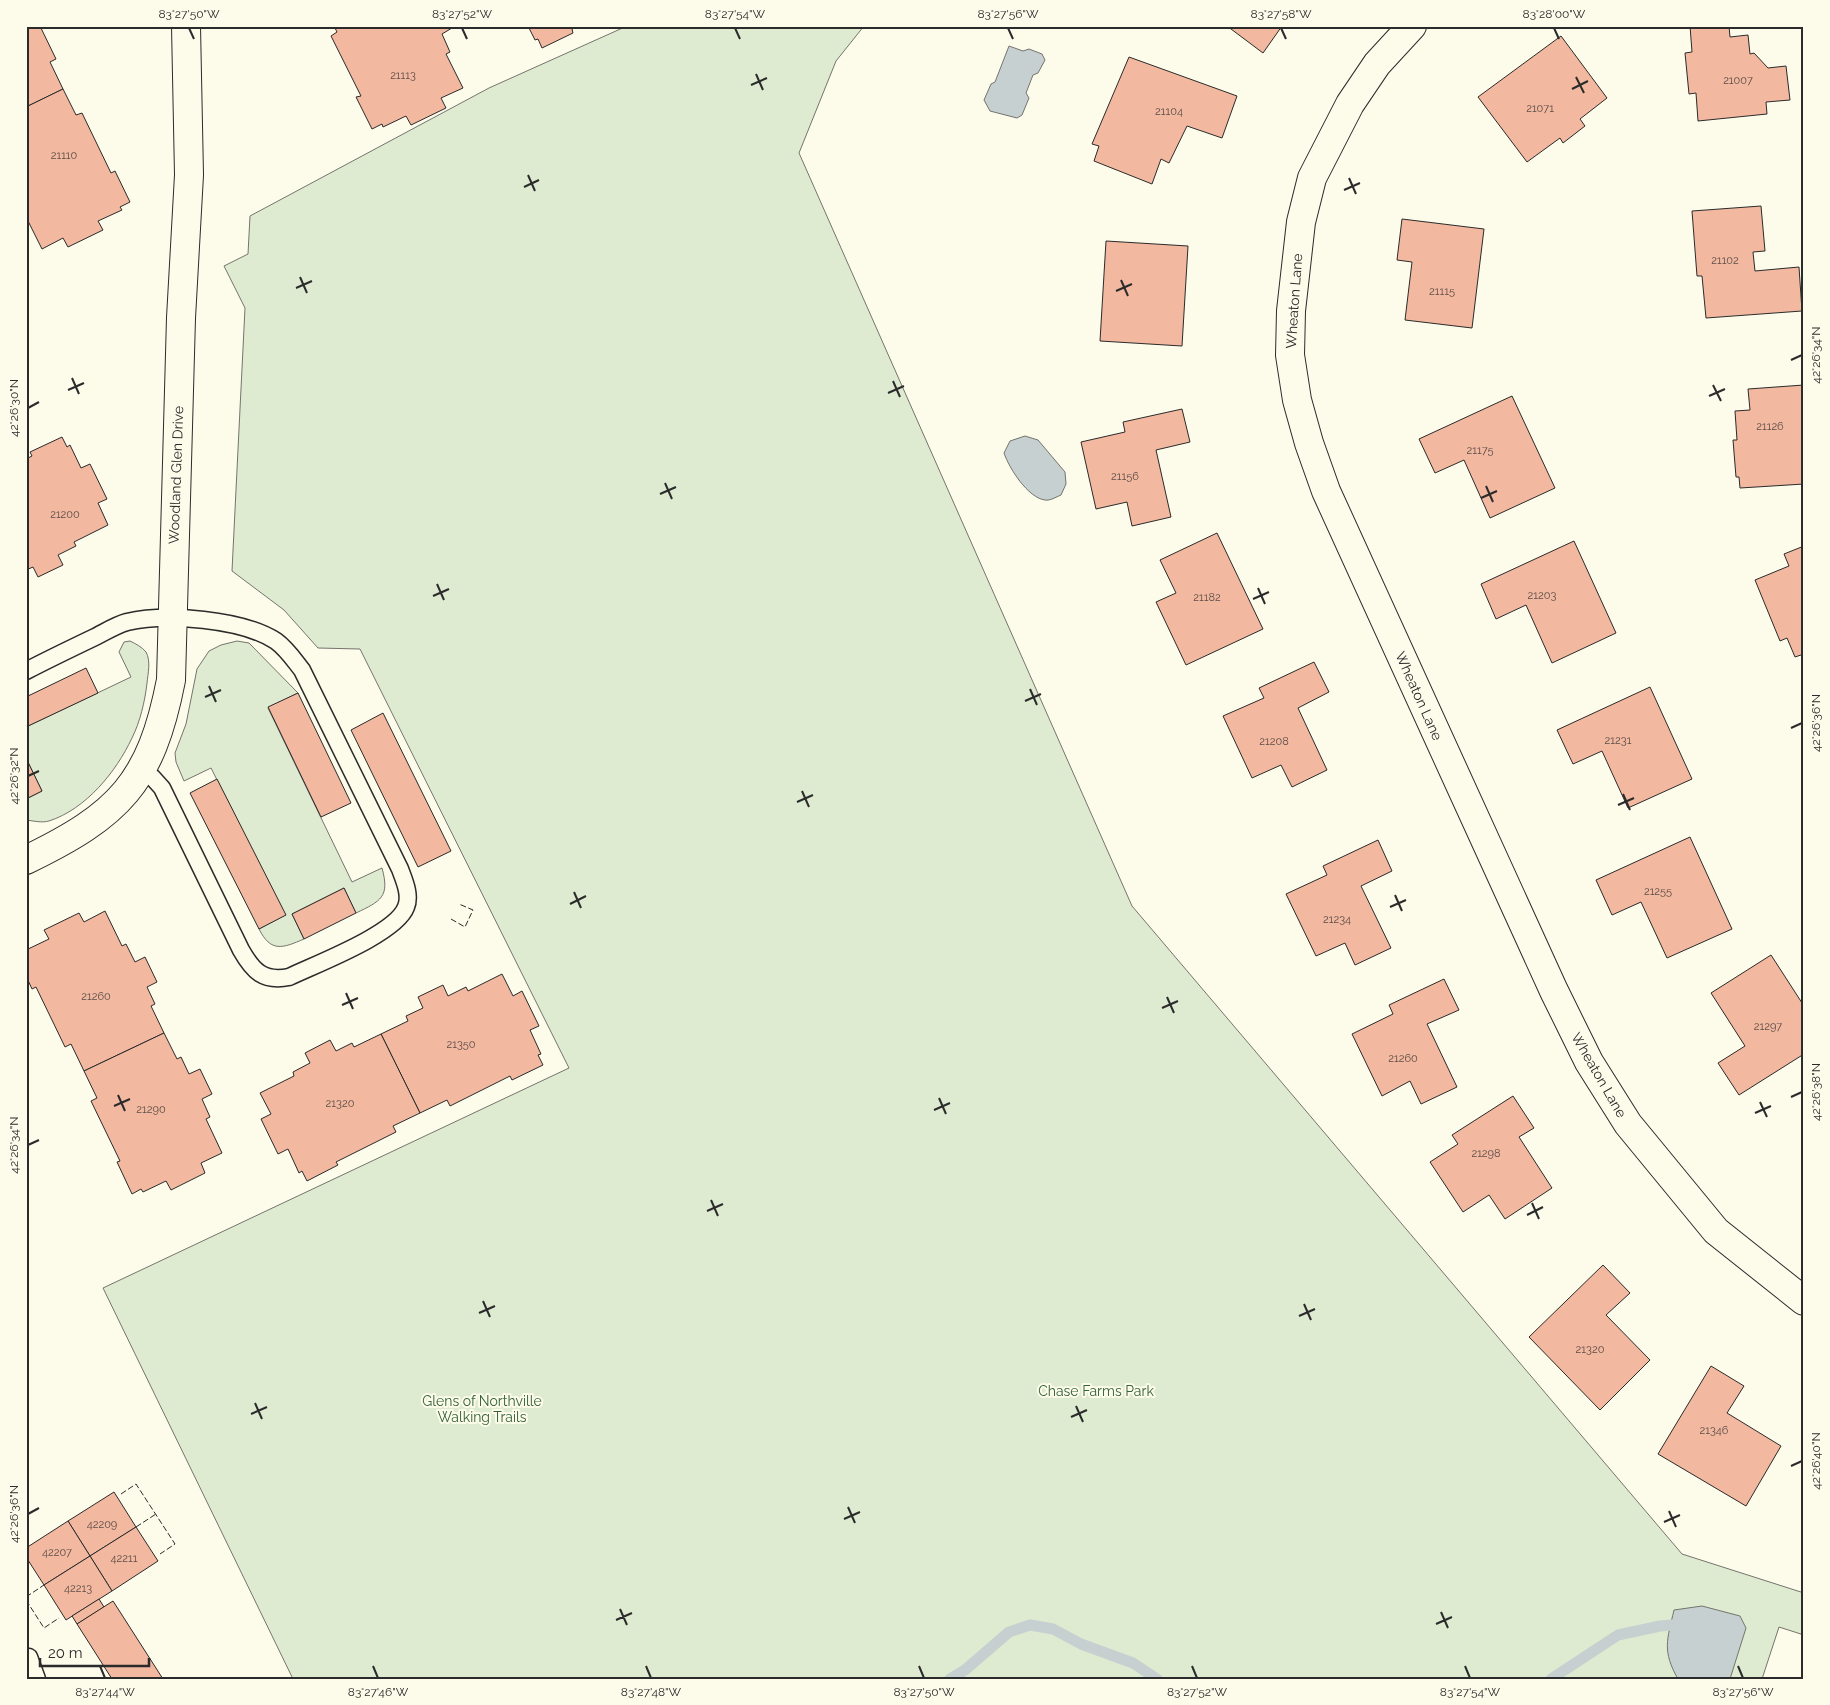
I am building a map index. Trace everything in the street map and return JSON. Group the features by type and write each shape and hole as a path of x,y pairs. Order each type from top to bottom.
{"street":[{"name":"Woodland Glen Drive","path":"26,860 89,826 129,789 154,747 164,714 170,680 181,318 189,175 186,26"},
{"name":"Wheaton Lane","path":"1412,26 1377,64 1346,111 1312,178 1300,222 1291,311 1290,355 1297,400 1309,443 1338,517 1554,991 1589,1062 1628,1124 1716,1231 1804,1302"}],"lane":[{"path":"26,670 125,623 172,619 229,624 259,632 277,642 291,655 302,670 400,869 407,887 407,906 397,922 381,933 297,973 274,980 260,974 249,964 170,803 153,778 142,770"},
{"path":"29,1657 37,1679"}],"green space":[{"name":"Chase Farms Park","path":"627,26 864,26 836,61 799,153 1132,906 1682,1554 1804,1593 1804,1635 1779,1627 1762,1679 293,1679 103,1288 569,1068 360,649 318,648 284,610 232,571 245,308 224,266 248,254 250,216 489,88"},
{"path":"130,641 146,652 149,667 142,711 135,732 125,751 98,788 75,808 49,821 26,820 26,799 42,791 26,758 26,727 131,677 119,652 124,642"},
{"path":"237,641 249,643 298,693 268,708 352,882 382,868 384,878 385,886 381,897 372,905 356,913 344,888 292,914 304,939 284,946 273,945 268,942 259,929 285,915 211,768 184,781 176,762 175,753 186,724 197,669 209,651 221,645"}],"shaded area":[{"path":"1009,46 1023,51 1029,49 1042,54 1045,60 1038,73 1033,75 1026,93 1029,98 1022,115 1017,118 990,111 984,100 991,84 995,82"},
{"path":"1025,436 1038,440 1065,472 1066,484 1061,495 1049,500 1039,498 1026,488 1010,466 1004,453 1010,441"},
{"path":"1702,1606 1740,1616 1746,1628 1730,1679 1678,1679 1673,1669 1667,1645 1674,1610"}],"building":[{"path":"26,26 40,26 56,59 50,62 63,89 26,107"},
{"path":"334,26 451,26 452,28 442,34 450,52 446,54 463,88 441,98 446,108 411,125 406,116 383,127 382,124 372,129 356,97 361,96 331,36 337,32"},
{"path":"528,26 577,26 572,29 573,33 542,48 538,39 535,40"},
{"path":"1227,26 1282,26 1263,53"},
{"path":"1690,26 1729,26 1730,37 1748,35 1750,54 1754,53 1768,68 1786,66 1790,100 1766,102 1767,114 1698,121 1696,93 1689,94 1685,53 1692,52"},
{"path":"1561,36 1607,98 1580,119 1585,126 1563,143 1560,138 1527,162 1478,97"},
{"path":"1129,57 1237,96 1222,138 1187,126 1169,163 1161,159 1152,184 1094,161 1099,146 1092,144"},
{"path":"63,89 76,115 82,113 111,173 115,171 130,202 120,207 122,210 98,221 103,230 68,247 63,238 42,249 26,217 26,107"},
{"path":"1761,206 1765,251 1753,252 1755,271 1799,267 1802,311 1706,318 1702,276 1697,276 1692,211"},
{"path":"1402,219 1484,229 1472,328 1405,320 1412,262 1397,260"},
{"path":"1106,241 1188,246 1182,346 1100,341"},
{"path":"1804,385 1804,484 1740,488 1739,477 1736,477 1733,440 1737,440 1735,411 1750,410 1748,389"},
{"path":"1512,396 1555,488 1490,518 1464,460 1435,473 1419,439"},
{"path":"1182,409 1190,442 1156,450 1171,517 1132,526 1127,502 1096,509 1081,442 1125,432 1123,422"},
{"path":"62,437 67,447 70,445 81,468 90,464 107,499 98,503 108,525 74,542 76,546 58,555 63,565 38,577 33,567 26,570 26,459 32,456 30,452"},
{"path":"1217,533 1263,629 1186,665 1156,602 1176,593 1160,560"},
{"path":"1574,541 1616,633 1552,663 1526,605 1496,619 1481,584"},
{"path":"1804,546 1804,654 1795,657 1787,638 1780,641 1755,580 1789,566 1784,554"},
{"path":"1314,662 1329,692 1298,708 1327,770 1292,787 1281,765 1252,778 1223,716 1264,698 1259,688"},
{"path":"86,668 98,693 26,727 26,697"},
{"path":"1650,687 1692,779 1628,808 1602,751 1573,764 1557,730"},
{"path":"298,693 351,803 321,817 268,707"},
{"path":"383,713 451,851 418,867 351,730"},
{"path":"26,758 42,791 26,799"},
{"path":"217,779 286,915 259,929 190,793"},
{"path":"1690,837 1732,929 1667,958 1641,902 1612,915 1596,880"},
{"path":"1378,840 1392,871 1361,886 1391,948 1355,965 1345,943 1316,956 1286,894 1327,875 1323,866"},
{"path":"344,888 356,913 304,939 292,914"},
{"path":"105,911 122,946 126,944 135,962 145,957 157,982 147,987 155,1004 151,1006 164,1033 84,1071 71,1044 65,1047 36,987 32,989 26,976 26,950 49,939 44,930 79,913 84,922"},
{"path":"1771,955 1804,1006 1804,1054 1739,1095 1718,1063 1745,1046 1711,993"},
{"path":"502,974 513,996 522,991 539,1026 530,1030 541,1054 538,1055 543,1065 512,1080 510,1076 450,1106 447,1100 420,1113 381,1034 408,1021 406,1016 423,1008 418,997 443,985 448,996 466,987 468,991"},
{"path":"1444,979 1459,1010 1427,1024 1457,1087 1421,1104 1410,1081 1382,1096 1352,1034 1393,1014 1389,1005"},
{"path":"164,1033 177,1059 181,1057 189,1074 200,1069 212,1094 202,1099 210,1117 206,1119 222,1153 201,1163 205,1173 171,1190 166,1181 143,1192 141,1189 132,1194 117,1162 120,1161 91,1101 97,1098 84,1071"},
{"path":"381,1034 420,1113 393,1126 396,1132 336,1162 338,1165 307,1181 302,1171 299,1173 288,1149 278,1154 261,1119 271,1114 260,1093 294,1076 293,1072 310,1063 305,1053 330,1040 336,1051 352,1043 354,1047"},
{"path":"1513,1096 1534,1128 1519,1137 1552,1188 1505,1219 1489,1195 1463,1212 1430,1162 1458,1144 1452,1135"},
{"path":"1603,1265 1630,1293 1606,1315 1650,1360 1600,1410 1529,1337"},
{"path":"1711,1366 1744,1386 1727,1413 1781,1446 1746,1506 1658,1454"},
{"path":"114,1492 136,1527 90,1556 68,1521"},
{"path":"68,1521 90,1556 44,1585 26,1557 26,1548"},
{"path":"136,1527 158,1561 112,1591 90,1556"},
{"path":"90,1556 112,1591 66,1620 44,1585"},
{"path":"99,1599 104,1607 77,1624 72,1616"},
{"path":"113,1601 163,1679 112,1679 77,1624"}],"waterway":[{"path":"1551,1679 1618,1635 1660,1626 1685,1624"},
{"path":"950,1679 965,1670 1009,1632 1030,1625 1053,1629 1081,1644 1133,1663 1157,1679"}],"fence":[{"path":"451,919 465,927 473,910 459,904"},
{"path":"121,1494 136,1484 175,1544 160,1554"},
{"path":"136,1527 156,1514"},
{"path":"26,1597 44,1585"},
{"path":"26,1600 44,1628 59,1618"}],"park label":[{"name":"Glens of Northville Walking Trails","path":"482,1409"}]}
